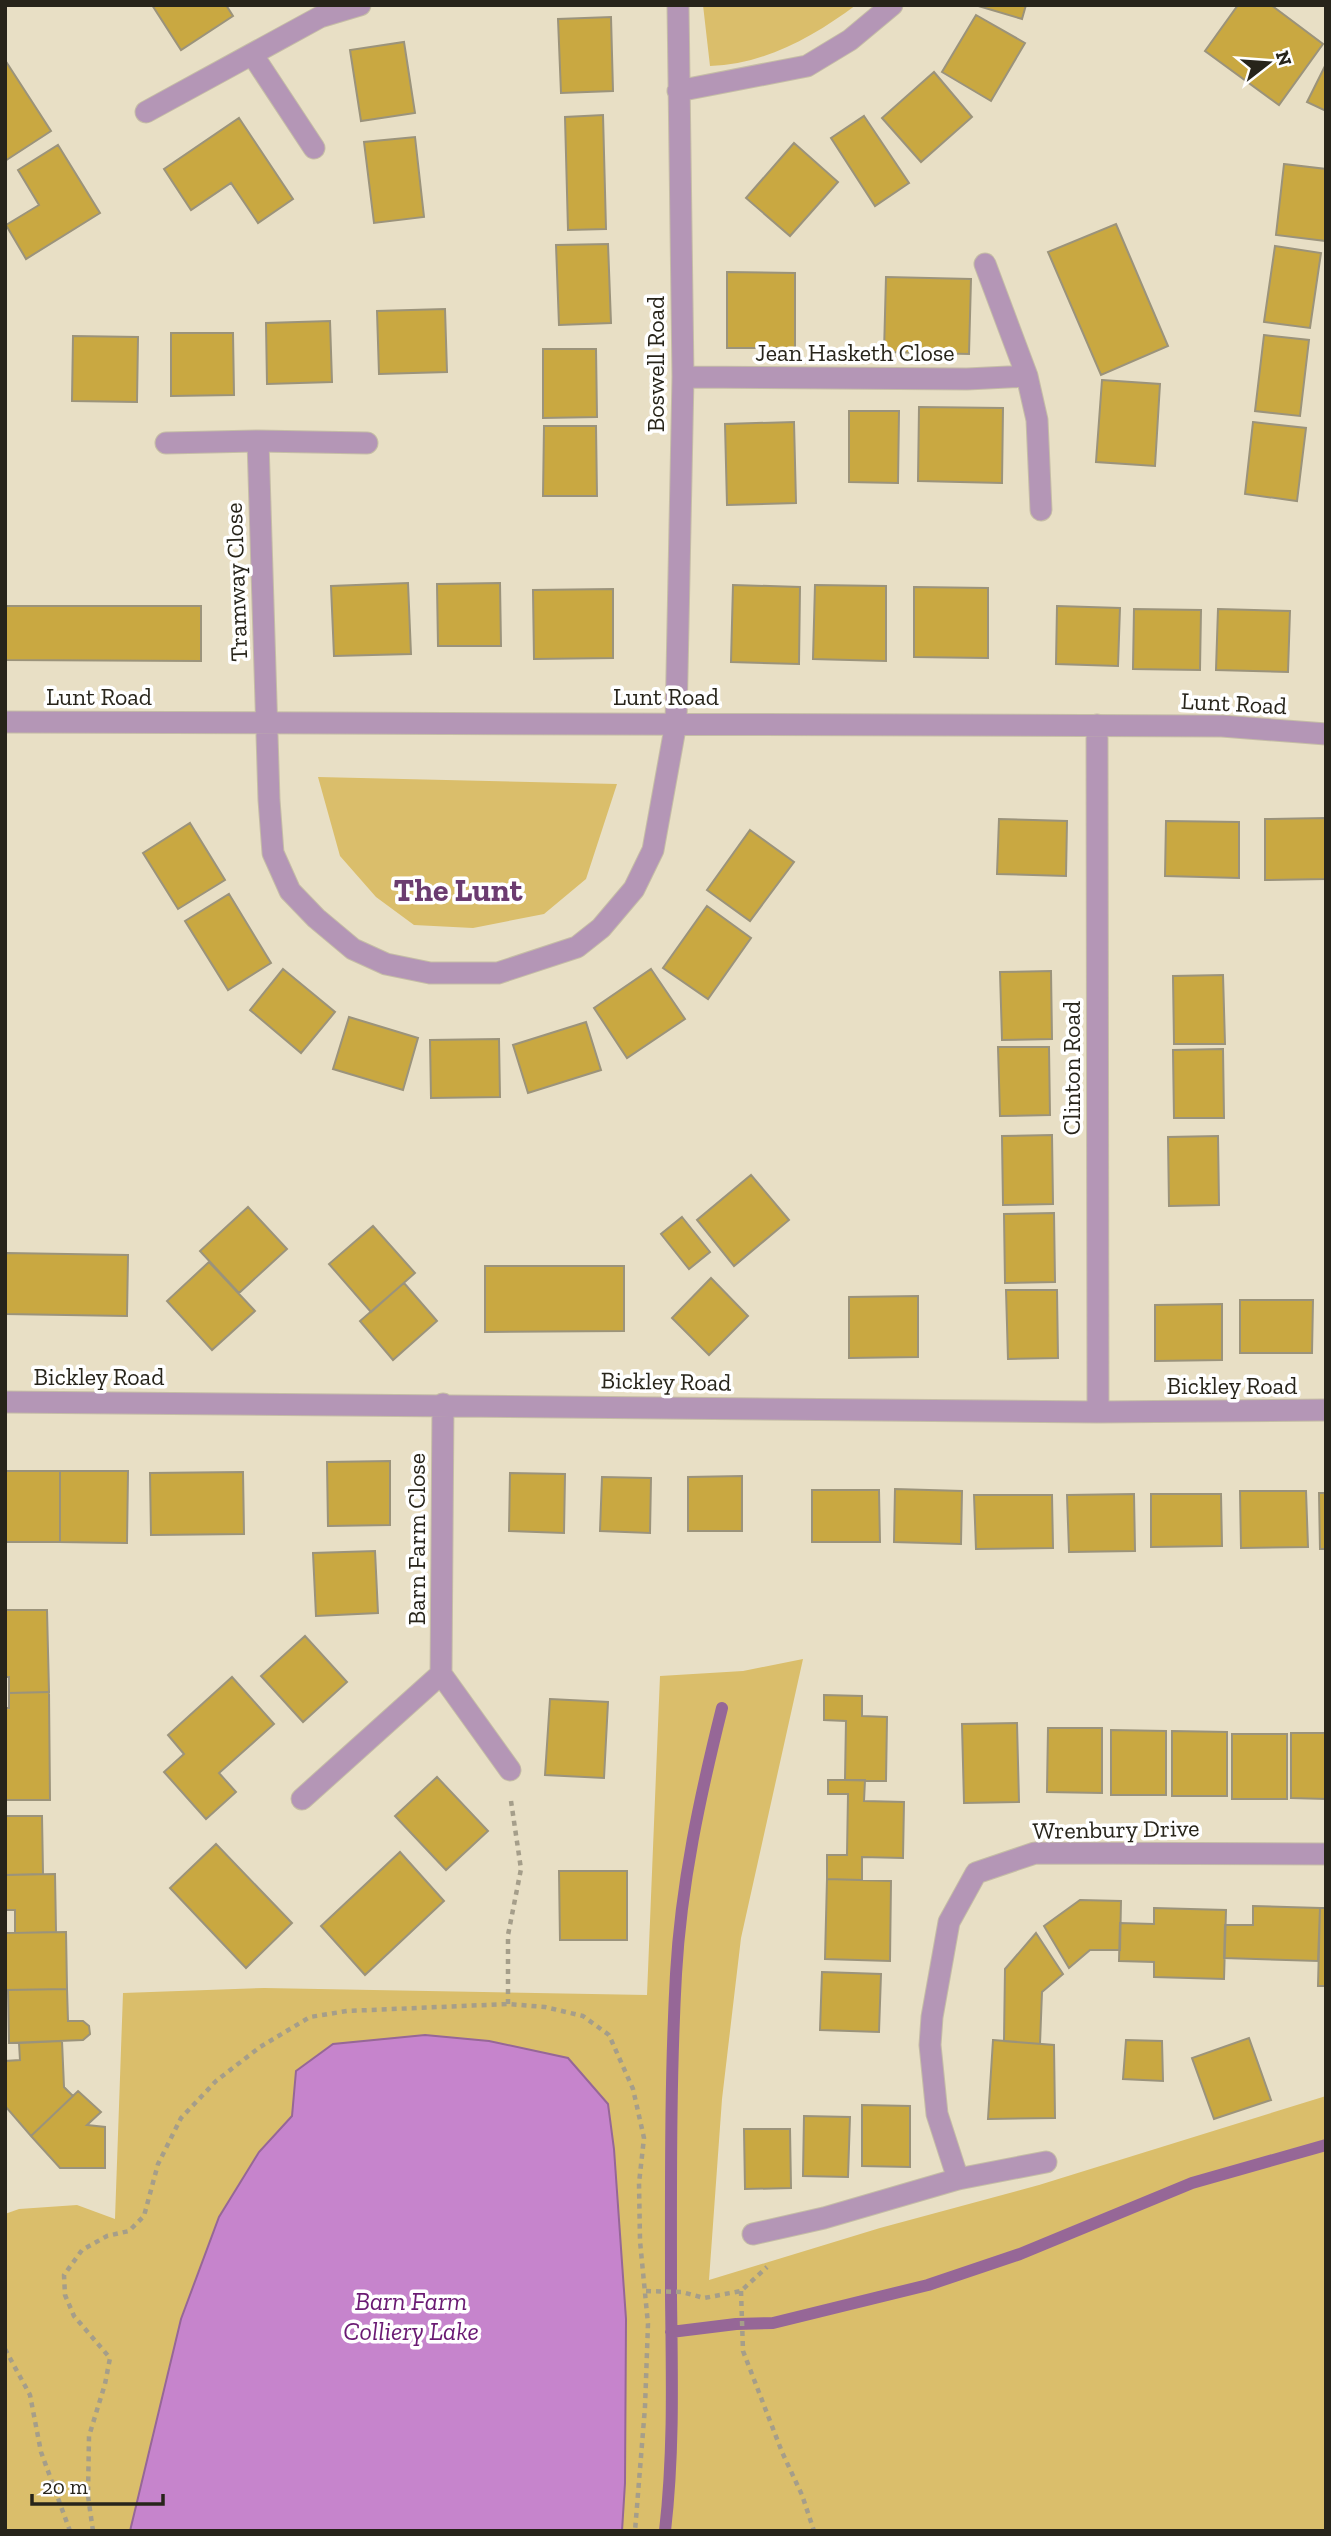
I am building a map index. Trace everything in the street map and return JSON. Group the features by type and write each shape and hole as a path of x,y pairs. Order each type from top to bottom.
{"street":[{"path":"146,111 320,17 360,5"},
{"name":"Boswell Road","path":"268,722 273,853 290,891 316,918 353,949 386,964 430,972 498,973 577,947 601,928 634,889 653,850 676,723 683,377 678,5"},
{"path":"678,91 807,66 850,40 892,5"},
{"path":"252,54 314,148"},
{"path":"985,264 1027,376 1037,420 1041,509"},
{"name":"Jean Hasketh Close","path":"683,377 967,379 1027,376"},
{"name":"Tramway Close","path":"258,441 268,722"},
{"path":"166,443 367,443"},
{"name":"Lunt Road","path":"5,722 1222,726 1326,734"},
{"name":"Clinton Road","path":"1097,725 1098,1412"},
{"name":"Bickley Road","path":"5,1402 1098,1412 1326,1410"},
{"name":"Barn Farm Close","path":"441,1674 443,1404"},
{"path":"302,1798 441,1674 510,1770"},
{"name":"Wrenbury Drive","path":"958,2179 936,2114 930,2045 932,2017 949,1922 976,1873 1035,1853 1326,1854"},
{"path":"753,2234 958,2179 1046,2162"}],"path":[{"path":"508,2004 508,1934 521,1869 519,1843 512,1813 510,1770"},
{"path":"93,2531 88,2496 89,2437 106,2384 110,2358 74,2316 65,2295 64,2275 82,2250 107,2236 129,2231 144,2216 159,2164 181,2118 216,2081 260,2047 310,2017 347,2011 508,2004 545,2007 583,2016 609,2035 633,2089 644,2138 639,2183 640,2241 648,2324 645,2407 635,2531"},
{"path":"646,2291 682,2292"},
{"path":"741,2291 743,2351 814,2531"},
{"path":"5,2349 30,2395 41,2452 70,2531"}],"shaded area":[{"path":"703,5 856,5 823,28 788,47 750,60 710,66"},
{"path":"318,777 617,784 586,879 544,914 473,928 414,925 376,897 340,856"},
{"path":"803,1659 741,1938 722,2099 709,2280 880,2228 1039,2185 1326,2096 1326,2531 5,2531 5,2214 19,2209 77,2205 115,2219 123,1993 264,1988 647,1995 660,1676 743,1671"}],"water":[{"name":"Barn Farm Colliery Lake","path":"425,2035 489,2041 568,2058 608,2104 614,2149 626,2319 622,2531 130,2531 181,2319 219,2217 259,2152 292,2116 296,2071 333,2044"}],"building":[{"path":"152,5 226,5 233,16 181,50"},
{"path":"975,5 1026,5 1022,19"},
{"path":"1238,5 1271,5 1323,44 1279,105 1205,51"},
{"path":"976,15 1025,43 991,101 942,72"},
{"path":"611,17 613,91 561,93 558,19"},
{"path":"404,42 415,113 361,121 350,50"},
{"path":"5,60 51,131 5,161"},
{"path":"1326,64 1326,111 1307,102"},
{"path":"934,72 972,117 921,162 882,118"},
{"path":"603,115 606,229 568,230 565,117"},
{"path":"864,116 909,183 875,206 831,138"},
{"path":"239,118 293,199 258,223 231,183 191,210 164,169"},
{"path":"415,137 424,217 374,223 364,142"},
{"path":"794,143 838,182 790,236 746,198"},
{"path":"58,145 100,213 26,259 6,225 39,205 18,170"},
{"path":"1284,164 1326,169 1326,241 1276,235"},
{"path":"1116,224 1168,346 1101,375 1048,252"},
{"path":"608,244 611,323 559,325 556,245"},
{"path":"1275,246 1321,253 1310,328 1264,322"},
{"path":"727,272 795,273 795,348 727,348"},
{"path":"886,277 971,279 969,354 884,352"},
{"path":"445,309 447,372 379,374 377,311"},
{"path":"330,321 332,382 267,384 266,323"},
{"path":"171,333 233,333 234,395 171,396"},
{"path":"1264,335 1309,340 1300,416 1255,411"},
{"path":"73,336 138,337 137,402 72,401"},
{"path":"543,349 596,349 597,417 543,418"},
{"path":"1102,380 1160,384 1155,466 1096,462"},
{"path":"919,407 1003,408 1002,483 918,481"},
{"path":"849,411 899,411 898,483 849,482"},
{"path":"794,422 796,503 727,505 725,424"},
{"path":"1253,422 1306,428 1297,501 1245,494"},
{"path":"544,426 596,426 597,496 543,496"},
{"path":"408,583 411,654 334,656 331,586"},
{"path":"500,583 501,646 438,646 437,584"},
{"path":"733,585 800,587 799,664 731,662"},
{"path":"815,585 886,586 886,661 813,659"},
{"path":"914,587 988,588 988,658 914,657"},
{"path":"613,589 613,658 534,659 533,590"},
{"path":"5,606 201,606 201,661 5,660"},
{"path":"1057,606 1120,608 1118,666 1056,664"},
{"path":"1134,609 1201,610 1200,670 1133,669"},
{"path":"1218,609 1290,611 1288,672 1216,670"},
{"path":"1326,818 1326,879 1265,880 1265,819"},
{"path":"999,819 1067,821 1066,876 997,874"},
{"path":"1166,821 1239,822 1239,878 1165,876"},
{"path":"190,823 225,880 178,909 143,853"},
{"path":"750,830 794,862 750,921 707,890"},
{"path":"229,894 271,963 228,990 185,921"},
{"path":"707,906 751,938 708,999 663,968"},
{"path":"283,969 335,1012 301,1053 250,1010"},
{"path":"651,969 685,1019 627,1058 594,1008"},
{"path":"1051,971 1052,1039 1002,1040 1000,972"},
{"path":"1223,975 1225,1044 1174,1044 1173,976"},
{"path":"349,1017 418,1038 403,1090 333,1069"},
{"path":"586,1022 601,1070 528,1093 513,1045"},
{"path":"499,1039 500,1097 431,1098 430,1040"},
{"path":"998,1047 1049,1047 1050,1115 1000,1116"},
{"path":"1223,1049 1224,1118 1174,1118 1173,1050"},
{"path":"1052,1135 1053,1204 1003,1205 1002,1136"},
{"path":"1218,1136 1219,1205 1169,1206 1168,1137"},
{"path":"751,1175 789,1220 734,1266 697,1220"},
{"path":"248,1207 287,1249 239,1293 200,1251"},
{"path":"1054,1213 1055,1282 1005,1283 1004,1214"},
{"path":"682,1217 710,1252 689,1269 661,1234"},
{"path":"373,1226 415,1273 371,1312 329,1264"},
{"path":"6,1253 128,1255 127,1316 5,1314"},
{"path":"209,1262 255,1311 212,1350 167,1301"},
{"path":"485,1266 624,1266 624,1331 485,1332"},
{"path":"711,1278 748,1316 709,1355 672,1318"},
{"path":"404,1283 437,1321 393,1360 360,1321"},
{"path":"1006,1290 1057,1290 1058,1358 1008,1359"},
{"path":"918,1296 918,1357 849,1358 849,1297"},
{"path":"1240,1300 1313,1300 1312,1353 1240,1353"},
{"path":"1222,1304 1222,1360 1155,1361 1155,1305"},
{"path":"390,1461 390,1525 328,1526 327,1462"},
{"path":"5,1471 60,1471 60,1542 5,1542"},
{"path":"60,1471 128,1471 127,1543 60,1542"},
{"path":"243,1472 244,1534 151,1535 150,1473"},
{"path":"510,1473 565,1474 564,1533 509,1531"},
{"path":"742,1476 742,1531 688,1531 688,1477"},
{"path":"602,1477 651,1478 650,1533 600,1531"},
{"path":"895,1489 962,1491 961,1544 894,1542"},
{"path":"812,1490 879,1490 880,1542 812,1542"},
{"path":"1240,1491 1306,1491 1308,1547 1241,1548"},
{"path":"1319,1493 1326,1493 1326,1549 1320,1549"},
{"path":"1134,1494 1135,1551 1069,1552 1067,1495"},
{"path":"1151,1494 1221,1494 1222,1546 1151,1547"},
{"path":"974,1495 1052,1495 1053,1548 976,1549"},
{"path":"375,1551 378,1613 316,1616 313,1553"},
{"path":"5,1610 47,1610 49,1692 9,1693 9,1677 5,1677"},
{"path":"305,1636 347,1682 303,1722 261,1676"},
{"path":"232,1677 274,1724 219,1773 236,1792 206,1819 164,1772 184,1754 168,1735"},
{"path":"49,1692 50,1800 5,1800 5,1708 9,1708 9,1693"},
{"path":"824,1695 862,1696 862,1716 887,1717 886,1781 845,1780 846,1721 824,1720"},
{"path":"550,1699 608,1702 604,1778 545,1775"},
{"path":"1017,1723 1019,1802 964,1803 962,1724"},
{"path":"1048,1728 1102,1728 1102,1793 1047,1792"},
{"path":"1111,1730 1166,1731 1166,1795 1111,1795"},
{"path":"1172,1731 1227,1732 1227,1796 1172,1796"},
{"path":"1291,1733 1326,1733 1326,1799 1291,1798"},
{"path":"1232,1734 1287,1734 1287,1799 1232,1799"},
{"path":"437,1777 488,1831 446,1870 395,1816"},
{"path":"828,1780 865,1780 864,1801 904,1802 903,1858 862,1857 862,1880 827,1879 827,1855 847,1855 848,1794 828,1794"},
{"path":"5,1816 42,1816 43,1874 5,1875"},
{"path":"216,1844 292,1923 246,1968 170,1888"},
{"path":"400,1852 444,1901 365,1975 321,1926"},
{"path":"559,1871 627,1871 627,1940 560,1940"},
{"path":"55,1874 56,1932 15,1933 15,1910 5,1910 5,1875"},
{"path":"827,1879 891,1881 890,1961 825,1959"},
{"path":"1080,1900 1121,1901 1120,1950 1090,1950 1069,1968 1044,1926"},
{"path":"1253,1906 1320,1908 1318,1961 1224,1958 1225,1925 1253,1925"},
{"path":"1154,1908 1226,1910 1224,1979 1154,1977 1154,1962 1119,1961 1120,1923 1154,1924"},
{"path":"1320,1908 1326,1908 1326,1986 1318,1986"},
{"path":"66,1932 67,1989 5,1990 5,1933"},
{"path":"1036,1933 1063,1974 1042,1992 1040,2044 1004,2041 1005,1969"},
{"path":"822,1972 881,1974 879,2032 820,2030"},
{"path":"67,1989 68,2021 83,2021 89,2026 90,2034 83,2040 9,2043 8,1990"},
{"path":"1249,2038 1271,2100 1214,2119 1192,2058"},
{"path":"993,2040 1054,2045 1055,2118 988,2119"},
{"path":"1126,2040 1162,2041 1163,2081 1123,2079"},
{"path":"62,2041 64,2087 73,2096 31,2136 5,2106 5,2061 20,2060 19,2043"},
{"path":"78,2091 101,2112 87,2125 105,2127 105,2168 60,2168 31,2136"},
{"path":"862,2105 910,2106 910,2167 862,2166"},
{"path":"804,2116 850,2117 848,2177 803,2176"},
{"path":"744,2129 790,2129 791,2188 745,2189"}],"waterway":[{"path":"665,2531 672,2414 671,2136 676,1974 682,1907 693,1840 722,1708"},
{"path":"671,2332 736,2324 773,2323 928,2285 1020,2254 1192,2183 1326,2145"}],"district":[{"name":"The Lunt","path":"458,890"}]}
